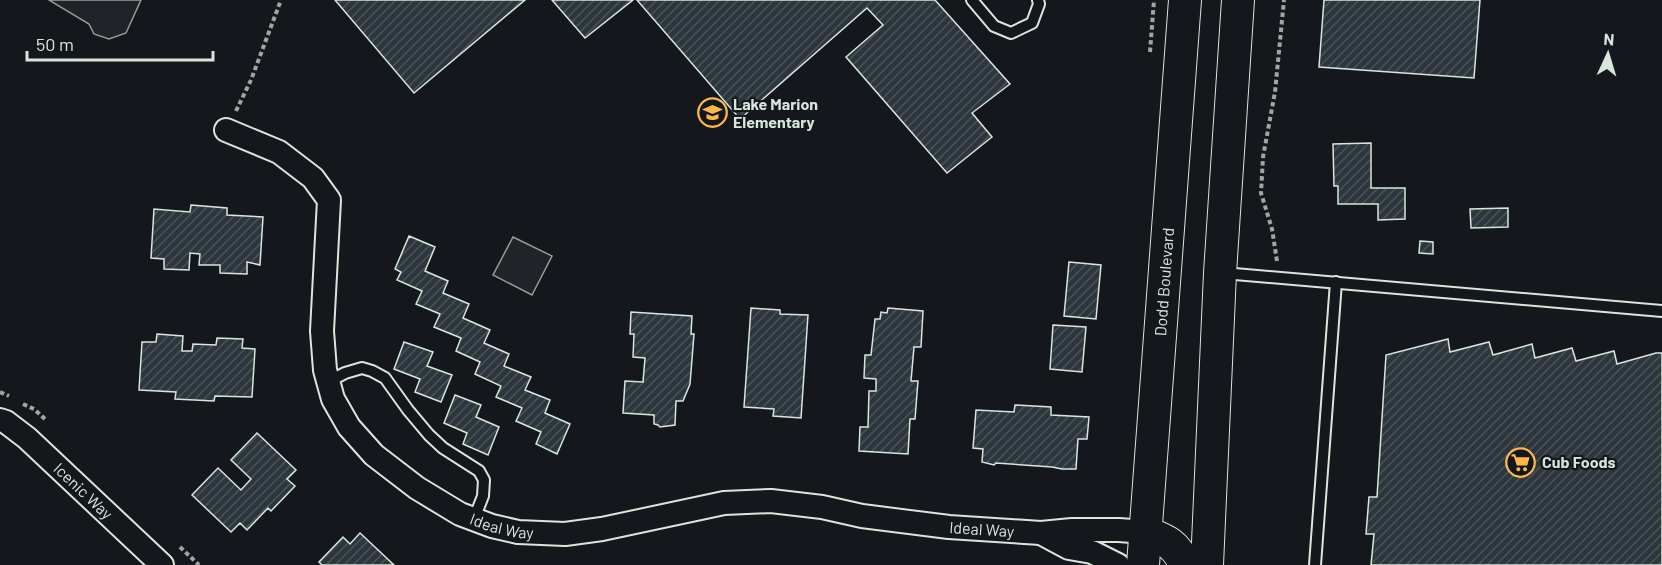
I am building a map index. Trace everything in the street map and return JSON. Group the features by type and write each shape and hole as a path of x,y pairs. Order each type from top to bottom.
{"main road":[{"name":"Dodd Boulevard","path":"1143,565 1185,0"},
{"path":"1207,565 1220,273 1238,0"},
{"path":"1145,532 1167,541 1181,556 1185,565"}],"street":[{"name":"Ideal Way","path":"226,130 279,152 313,178 329,200 322,352 333,399 349,427 374,455 417,488 452,510 492,526 518,532 565,534 602,529 724,503 771,501 949,527 1041,533 1072,530 1145,532"},
{"name":"Icenic Way","path":"0,420 27,438 162,565"},
{"name":"Ideal Way","path":"1041,533 1069,548 1092,552 1118,565"}],"lane":[{"path":"972,0 994,26 1011,33 1032,22 1039,4 1038,0"},
{"path":"1220,273 1662,311"},
{"path":"1315,565 1336,282"},
{"path":"328,382 345,373 362,368 385,378 429,435 443,448 479,471 484,480 483,496 474,519"}],"path":[{"path":"226,130 251,80 281,0"},
{"path":"1277,263 1272,229 1261,193 1263,157 1275,92 1284,0"}],"shaded area":[{"path":"49,0 141,0 126,33 109,39 94,34 89,24"},
{"path":"513,237 552,256 532,295 493,275"}],"building":[{"path":"335,0 525,0 414,93"},
{"path":"552,0 633,0 585,38"},
{"path":"637,0 935,0 1010,84 972,113 992,137 947,173 846,57 883,25 867,8 740,119"},
{"path":"1324,0 1480,0 1474,78 1319,67"},
{"path":"1371,143 1371,188 1405,188 1405,219 1378,220 1378,204 1338,204 1338,186 1334,186 1333,144"},
{"path":"191,205 227,208 227,215 263,217 260,265 247,262 247,274 220,273 220,265 199,265 200,254 190,253 189,270 164,269 164,259 151,258 154,209 190,212"},
{"path":"1508,208 1508,227 1471,228 1470,209"},
{"path":"409,236 435,247 425,271 448,281 443,293 469,304 463,318 490,330 484,343 509,354 504,366 531,377 525,390 550,400 545,413 570,424 557,454 536,444 541,432 516,421 522,408 496,397 501,386 475,374 480,362 456,351 461,338 434,327 440,314 416,304 422,291 397,280 401,272 395,269"},
{"path":"1420,241 1433,242 1433,254 1419,253"},
{"path":"1069,262 1101,265 1096,319 1064,316"},
{"path":"751,308 780,310 780,314 808,315 801,418 773,416 774,409 744,407"},
{"path":"888,308 923,311 921,347 914,347 911,381 918,381 915,419 910,419 908,454 859,451 860,427 868,427 869,391 876,391 876,379 864,378 865,355 871,355 875,319 880,319 881,312 887,313"},
{"path":"631,312 692,316 691,334 694,334 690,384 683,401 676,401 675,425 660,427 654,424 654,415 623,413 625,381 643,382 645,358 633,357 634,334 630,334"},
{"path":"1053,325 1086,327 1082,372 1050,369"},
{"path":"157,334 183,336 182,351 192,351 193,344 216,345 217,338 243,339 242,348 255,349 252,397 215,396 214,401 175,399 176,392 139,390 142,342 156,342"},
{"name":"Cub Foods","path":"1448,339 1450,352 1489,342 1493,355 1532,344 1535,358 1572,348 1576,361 1614,351 1617,364 1662,353 1662,565 1371,565 1374,534 1366,534 1369,497 1377,497 1386,355"},
{"path":"404,342 433,352 427,366 452,375 441,402 415,392 420,379 394,369"},
{"path":"455,395 481,405 476,417 499,427 488,455 463,444 467,433 444,423"},
{"path":"1015,405 1051,407 1051,415 1089,417 1087,439 1078,439 1076,469 996,463 994,465 982,462 983,449 973,448 976,410 1014,412"},
{"path":"257,433 296,470 287,479 295,486 271,511 268,508 247,530 240,523 231,532 192,495 218,468 241,490 251,479 231,460"},
{"path":"360,533 394,565 322,565 319,562 343,537 350,544"}],"place":[{"name":"Lake Marion Elementary","path":"712,113"},
{"name":"Cub Foods","path":"1521,462"}]}
